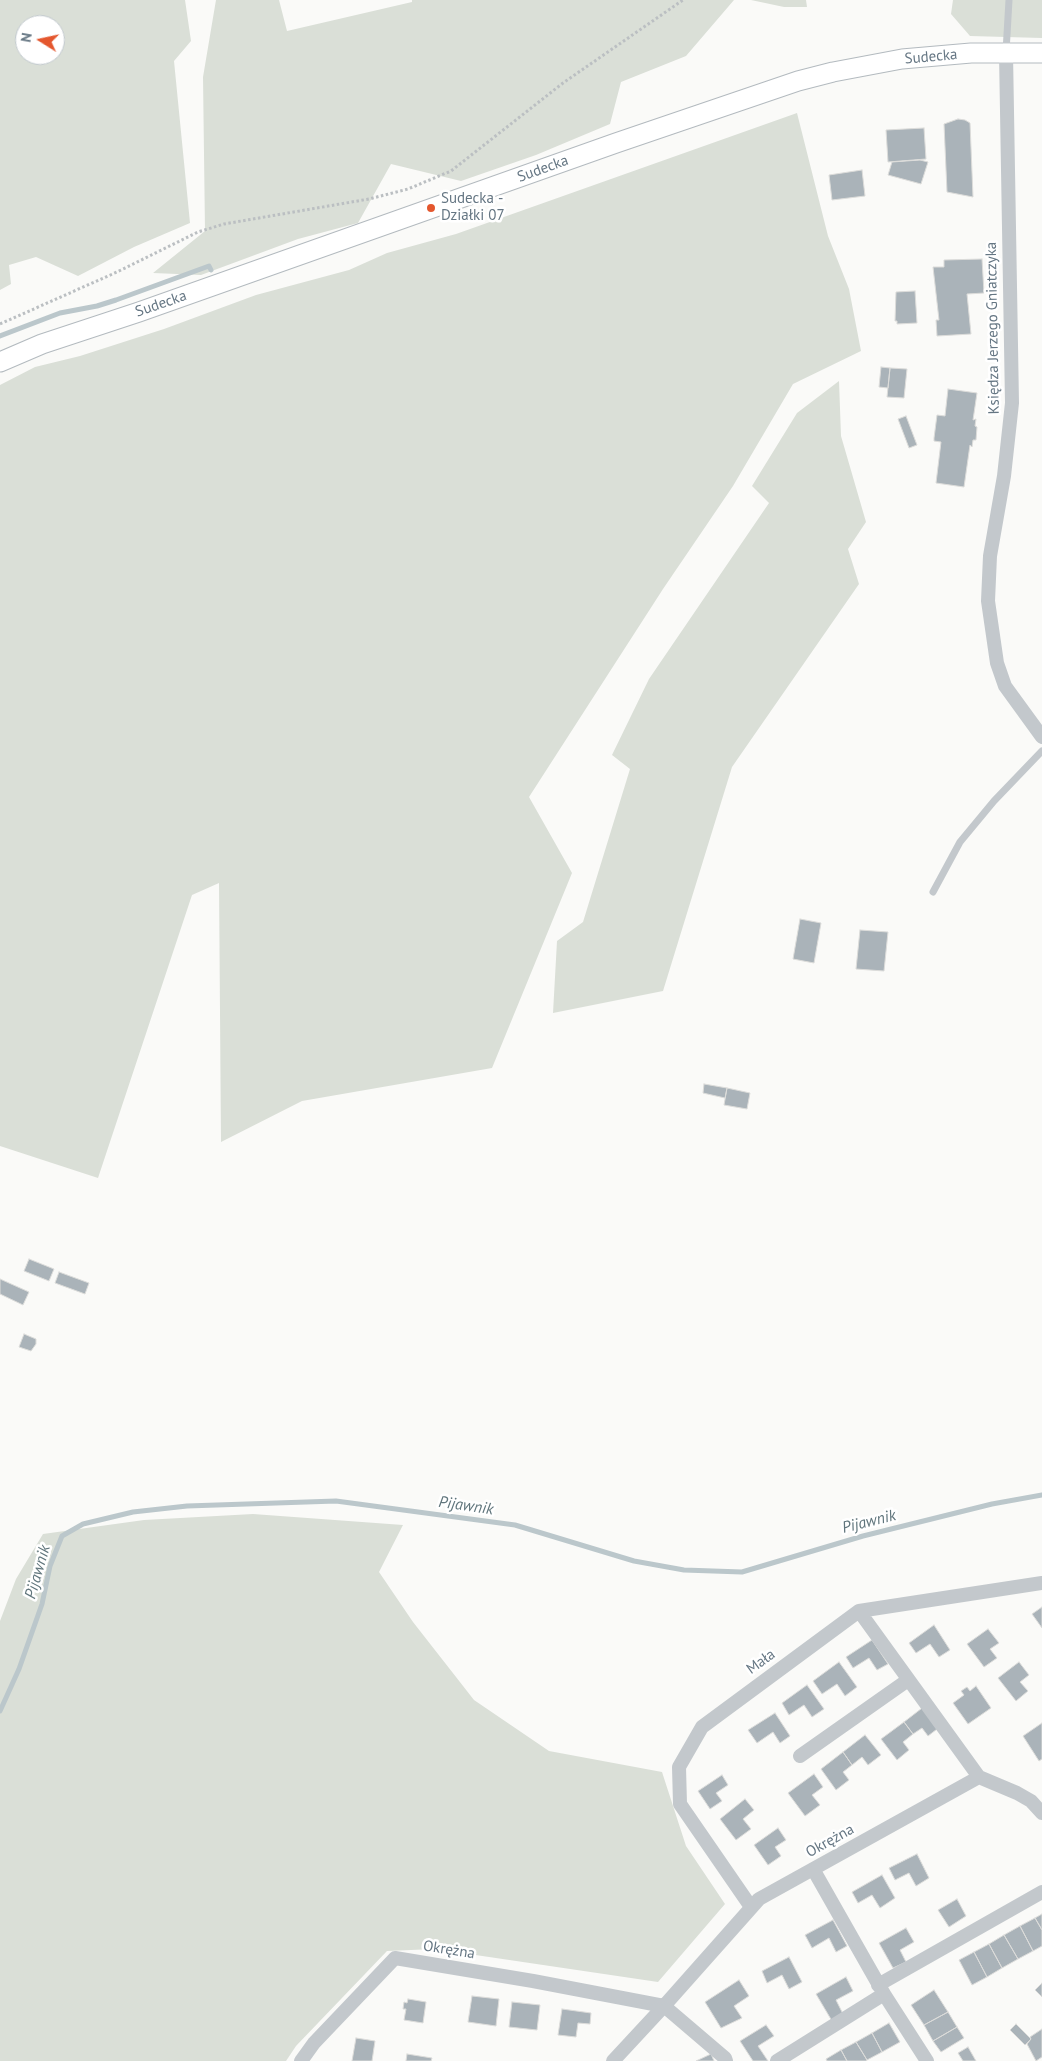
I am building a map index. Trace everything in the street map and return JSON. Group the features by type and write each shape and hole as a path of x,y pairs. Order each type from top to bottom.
{"main road":[{"name":"Sudecka","path":"0,362 42,344 139,312 643,133 798,81 851,68 902,59 937,55 1042,53"}],"street":[{"name":"Księdza Jerzego Gniatczyka","path":"1006,53 1012,403 1004,476 990,556 988,601 997,663 1005,686 1042,737"},
{"name":"Mała","path":"751,1907 680,1804 679,1767 702,1726 859,1611 1042,1583"},
{"path":"859,1611 979,1777 1017,1793 1031,1801 1042,1813"},
{"path":"800,1756 908,1680"},
{"name":"Okrężna","path":"613,2061 758,1899 979,1777"},
{"path":"813,1869 881,1990 927,2061"},
{"path":"777,2061 881,1990 1042,1892"},
{"name":"Okrężna","path":"301,2061 314,2043 395,1958 533,1981 664,2006"},
{"path":"664,2006 725,2058 726,2061"}],"lane":[{"path":"1006,53 1008,0"},
{"path":"933,892 960,842 994,801 1042,751"}],"path":[{"path":"0,324 117,272 198,232 224,224 369,199 408,189 451,171 563,83 683,0"}],"shaded area":[{"path":"0,0 185,0 191,41 174,61 190,223 134,247 78,276 36,257 9,265 11,284 0,290"},
{"path":"216,0 279,0 287,31 412,2 412,0 734,0 686,56 621,82 610,124 536,155 461,181 391,164 358,223 298,239 201,275 153,273 205,231 203,77"},
{"path":"751,0 806,0 807,7 784,7"},
{"path":"953,0 1042,0 1042,38 970,36 951,14"},
{"path":"797,113 828,236 849,289 861,351 793,384 733,486 663,589 529,797 572,873 492,1068 302,1101 221,1142 219,883 192,895 98,1178 0,1146 0,385 35,367 80,356 164,329 256,295 349,270 387,253 456,234"},
{"path":"839,381 841,436 866,522 848,549 859,584 732,767 663,991 553,1013 557,941 583,922 630,769 612,755 649,679 769,503 752,486 797,413"},
{"path":"253,1514 403,1525 379,1572 413,1622 474,1700 549,1751 662,1772 686,1846 725,1904 658,1982 435,1949 387,1951 296,2046 286,2061 0,2061 0,1621 16,1579 43,1534 144,1520"}],"building":[{"path":"958,119 970,123 973,197 947,192 944,124"},
{"path":"924,128 926,159 888,162 886,130"},
{"path":"920,160 928,162 921,184 888,175 892,162"},
{"path":"862,170 865,196 832,200 829,175"},
{"path":"982,259 984,293 967,294 971,334 937,336 936,320 939,320 933,267 944,267 944,260"},
{"path":"915,291 917,323 897,324 897,321 895,321 896,292"},
{"path":"881,367 890,368 888,388 879,387"},
{"path":"890,368 907,369 904,398 887,397"},
{"path":"948,389 977,393 973,420 976,419 976,440 973,440 972,447 970,445 964,487 936,483 941,442 934,441 934,438 937,415 945,416"},
{"path":"906,416 917,445 909,448 898,419"},
{"path":"800,919 821,923 814,963 793,959"},
{"path":"860,930 888,932 884,971 856,969"},
{"path":"704,1084 727,1088 725,1098 703,1093"},
{"path":"727,1088 750,1093 747,1109 724,1105"},
{"path":"29,1259 54,1269 49,1281 24,1271"},
{"path":"59,1272 89,1283 85,1294 55,1283"},
{"path":"0,1279 29,1292 23,1305 0,1294"},
{"path":"24,1334 36,1339 36,1344 31,1351 19,1347"},
{"path":"1042,1607 1042,1628 1032,1614"},
{"path":"934,1625 950,1650 939,1657 930,1644 916,1653 909,1643"},
{"path":"988,1629 999,1643 990,1649 997,1658 984,1667 967,1644"},
{"path":"872,1640 888,1664 877,1670 869,1658 853,1668 846,1657"},
{"path":"839,1662 857,1687 845,1696 837,1684 822,1694 813,1681"},
{"path":"1019,1662 1029,1675 1020,1682 1028,1691 1016,1701 998,1678"},
{"path":"807,1685 824,1709 812,1717 804,1705 789,1715 782,1703"},
{"path":"976,1686 991,1708 968,1724 953,1703 964,1695 961,1691 967,1687 970,1691"},
{"path":"926,1705 941,1726 928,1736 922,1728 913,1734 904,1722"},
{"path":"775,1713 790,1736 780,1743 773,1732 757,1743 748,1730"},
{"path":"904,1722 913,1734 903,1742 909,1750 897,1760 881,1739"},
{"path":"1042,1723 1042,1759 1039,1761 1023,1736"},
{"path":"865,1735 881,1755 868,1765 862,1757 852,1765 843,1752"},
{"path":"843,1752 852,1765 843,1772 849,1780 836,1790 821,1769"},
{"path":"814,1774 823,1787 812,1795 820,1805 805,1816 788,1793"},
{"path":"722,1775 728,1785 716,1793 722,1801 710,1809 698,1791"},
{"path":"745,1799 754,1810 743,1819 751,1829 736,1840 720,1819"},
{"path":"778,1828 786,1840 775,1847 781,1856 768,1865 754,1845"},
{"path":"917,1854 929,1878 916,1886 909,1873 895,1880 889,1868"},
{"path":"882,1875 895,1898 880,1908 872,1895 858,1903 852,1892"},
{"path":"957,1899 966,1916 949,1927 938,1910"},
{"path":"1042,1914 1042,1930 1035,1918"},
{"path":"1035,1918 1042,1930 1042,1946 1033,1951 1020,1926"},
{"path":"833,1920 847,1946 836,1952 829,1938 812,1948 805,1935"},
{"path":"1020,1926 1033,1951 1018,1959 1004,1935"},
{"path":"906,1928 914,1942 900,1950 906,1962 893,1968 879,1943"},
{"path":"1004,1935 1018,1959 1002,1968 989,1944"},
{"path":"989,1944 1002,1968 987,1977 974,1952"},
{"path":"974,1952 987,1977 972,1985 959,1960"},
{"path":"789,1957 802,1982 789,1989 782,1975 767,1983 762,1971"},
{"path":"846,1977 853,1991 836,2000 843,2014 832,2021 816,1994"},
{"path":"739,1980 749,1996 734,2006 742,2018 721,2028 705,2002"},
{"path":"1042,1983 1042,1997 1035,1990"},
{"path":"934,1990 948,2012 924,2025 911,2005"},
{"path":"472,1996 499,1999 496,2026 468,2022"},
{"path":"408,1999 426,2002 423,2023 404,2020 406,2009 403,2009 404,2002 407,2003"},
{"path":"512,2002 540,2005 537,2030 509,2027"},
{"path":"562,2009 591,2013 590,2024 578,2023 576,2037 558,2035"},
{"path":"948,2012 957,2027 933,2041 924,2025"},
{"path":"889,2023 900,2042 882,2052 872,2033"},
{"path":"1016,2024 1031,2039 1025,2045 1010,2030"},
{"path":"766,2025 774,2036 758,2046 768,2061 753,2061 740,2041"},
{"path":"957,2027 964,2038 941,2052 933,2041"},
{"path":"1042,2029 1042,2057 1036,2061 1027,2044 1031,2039 1030,2037"},
{"path":"872,2033 882,2052 867,2060 856,2042"},
{"path":"356,2038 375,2041 372,2061 352,2061"},
{"path":"856,2042 866,2061 847,2061 841,2050"},
{"path":"968,2047 976,2061 963,2061 958,2053"},
{"path":"841,2050 847,2061 827,2061 826,2059"},
{"path":"407,2054 432,2058 431,2061 406,2061"},
{"path":"711,2054 714,2061 696,2061"}],"waterway":[{"path":"0,336 60,313 97,306 209,266 211,270"},
{"name":"Pijawnik","path":"0,1711 19,1669 42,1604 50,1566 62,1536 83,1524 133,1512 187,1506 336,1501 515,1525 634,1561 684,1570 742,1572 863,1536 992,1504 1042,1495"}],"place":[{"name":"Sudecka - Działki 07","path":"431,208"}]}
